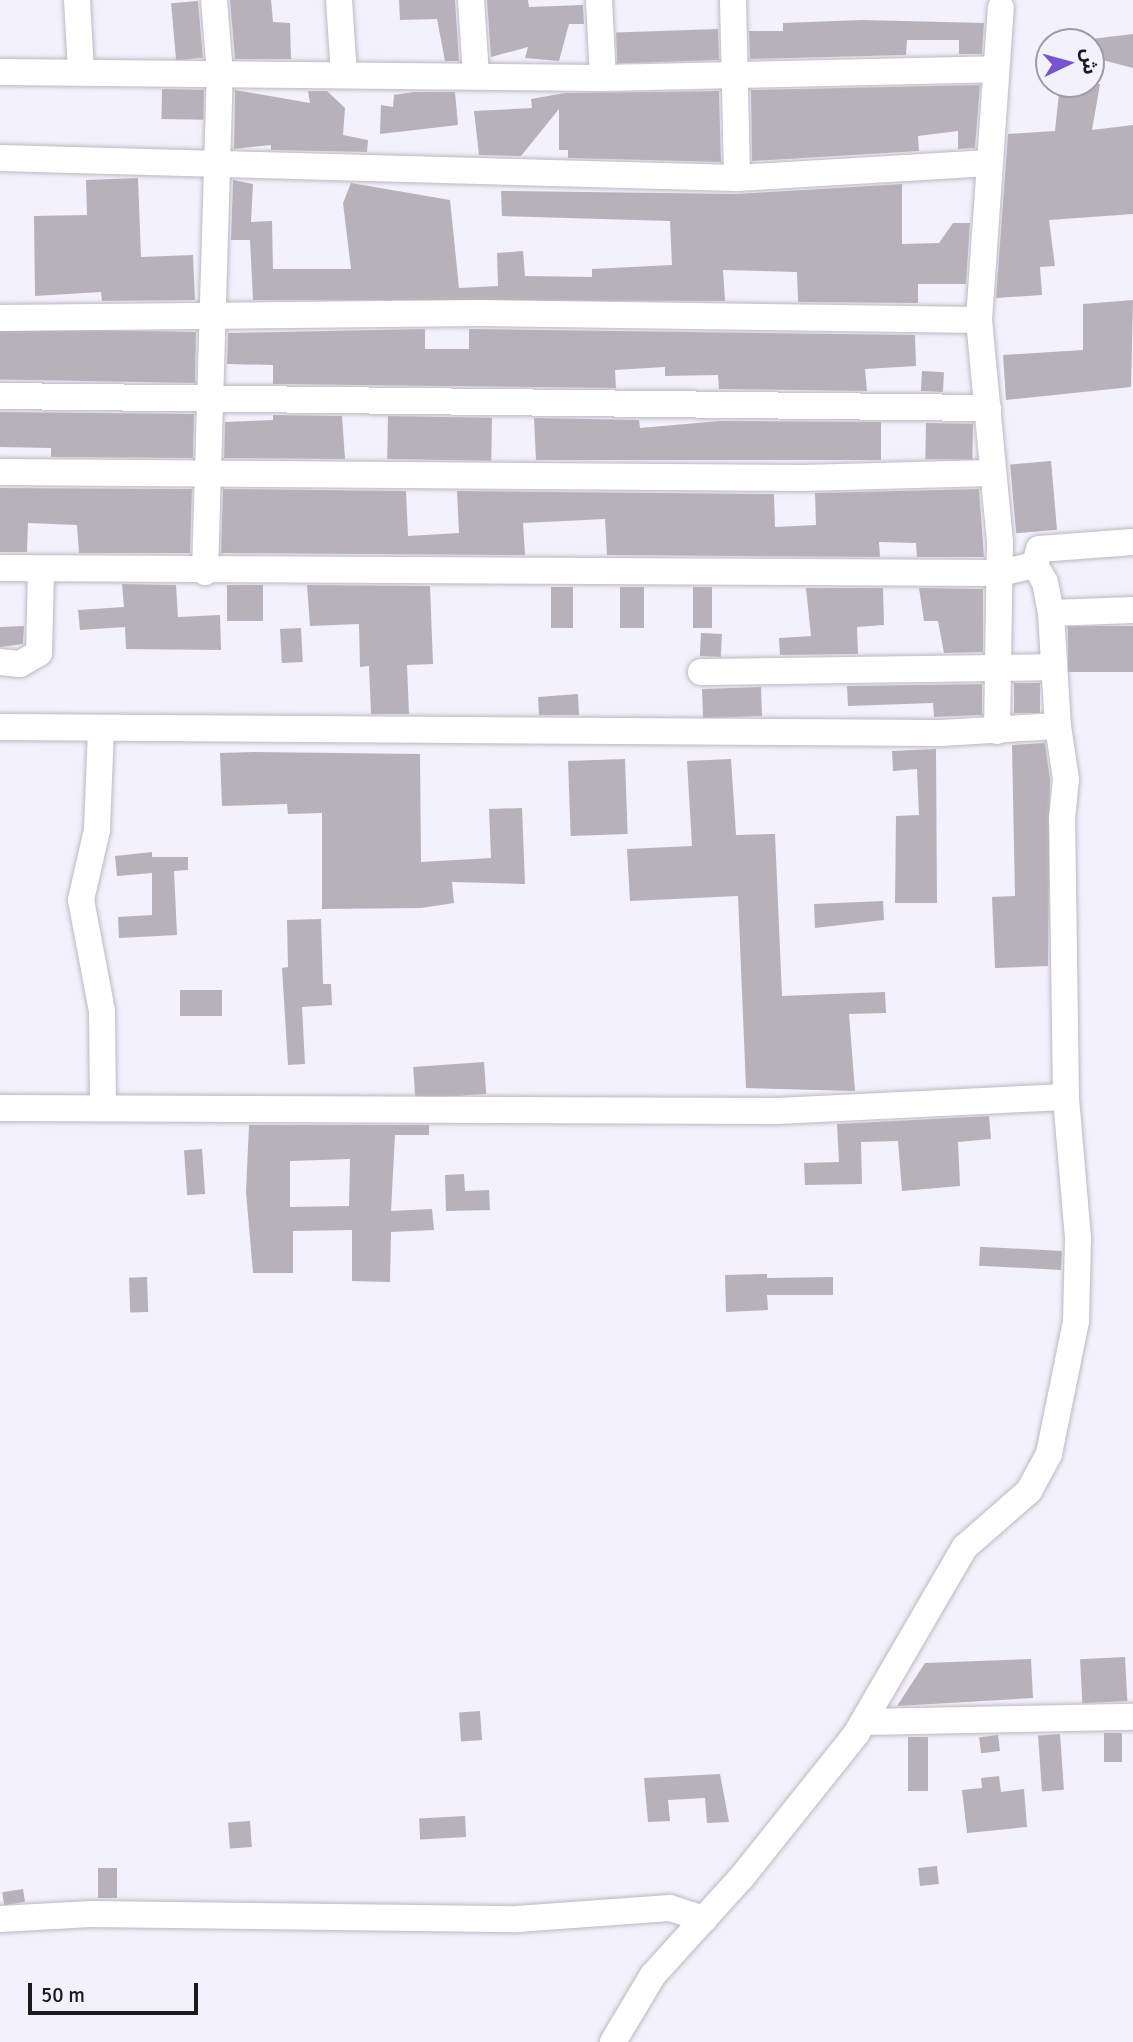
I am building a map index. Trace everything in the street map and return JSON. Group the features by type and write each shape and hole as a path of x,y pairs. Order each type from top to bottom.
{"street":[{"path":"77,0 81,72"},
{"path":"205,572 220,75 214,0"},
{"path":"339,0 344,75"},
{"path":"471,0 476,76"},
{"path":"599,0 603,78"},
{"path":"733,0 737,178"},
{"path":"997,731 996,670 1000,573 989,473 988,408 979,320 994,69 1001,8"},
{"path":"0,72 603,78 994,69"},
{"path":"0,158 218,161 737,178 990,163"},
{"path":"0,318 481,313 979,320"},
{"path":"0,396 988,408"},
{"path":"0,472 802,478 989,473"},
{"path":"613,2042 653,1975 704,1919 865,1722 965,1547 1029,1491 1049,1454 1076,1321 1078,1238 1066,1097 1062,819 1066,779 1058,726 1051,613 1045,582 1035,565 1039,549 1133,542"},
{"path":"0,568 205,572 1000,573 1035,565"},
{"path":"0,662 20,664 39,653 41,569"},
{"path":"1051,613 1133,610"},
{"path":"701,672 996,670 1053,667"},
{"path":"0,727 997,731 1058,726"},
{"path":"101,729 97,830 81,900 102,1011 103,1108"},
{"path":"0,1108 778,1111 1066,1097"},
{"path":"865,1722 1133,1717"},
{"path":"0,1919 92,1914 517,1919 670,1908 704,1919"}],"building":[{"path":"230,0 271,0 273,22 290,23 291,59 235,59"},
{"path":"399,0 455,0 459,61 445,61 437,19 400,20"},
{"path":"487,0 528,0 529,7 583,5 584,24 569,24 559,61 525,58 528,47 491,57"},
{"path":"198,1 203,58 176,60 171,3"},
{"path":"862,20 984,23 982,54 959,54 959,40 907,40 906,55 750,59 749,31 783,31 783,23"},
{"path":"718,29 719,60 617,64 616,33"},
{"path":"1133,34 1133,68 1105,61 1105,37"},
{"path":"980,85 975,148 958,149 958,131 918,136 919,151 752,161 751,90"},
{"path":"162,89 204,90 203,120 161,119"},
{"path":"235,90 310,103 308,91 327,91 345,108 343,135 368,140 367,152 271,150 271,145 234,149"},
{"path":"719,91 721,162 568,158 568,150 559,150 559,109 521,156 479,155 474,111 532,108 531,99 565,93"},
{"path":"455,92 458,125 380,134 381,105 393,107 394,95"},
{"path":"1059,98 1098,98 1092,130 1133,125 1133,214 1049,220 1055,266 1040,267 1042,295 996,298 1008,134 1055,131"},
{"path":"138,178 141,257 193,255 195,300 102,301 101,292 35,296 34,216 87,215 86,180"},
{"path":"233,180 253,184 251,222 272,221 273,269 351,269 343,203 351,183 450,200 459,288 498,286 497,253 523,251 525,276 592,277 592,269 672,265 670,221 502,216 501,191 737,194 902,184 902,244 939,243 953,223 970,223 966,284 918,284 918,303 798,302 797,272 723,270 725,301 253,300 250,240 231,240"},
{"path":"1133,300 1131,387 1006,400 1003,355 1083,350 1083,304"},
{"path":"0,329 196,332 195,383 0,380"},
{"path":"425,329 425,349 469,349 469,329 915,335 916,366 865,369 867,391 719,389 718,375 665,376 665,367 615,370 616,388 273,384 273,365 227,364 228,333"},
{"path":"922,371 944,372 943,392 921,391"},
{"path":"0,412 194,414 193,458 51,457 51,448 0,447"},
{"path":"273,415 342,416 345,459 224,458 225,422 273,420"},
{"path":"388,416 492,418 491,461 387,459"},
{"path":"534,418 639,420 640,428 720,421 881,422 881,460 536,460"},
{"path":"926,423 973,424 972,460 925,459"},
{"path":"1051,461 1057,530 1016,533 1010,465"},
{"path":"0,488 192,489 190,553 79,553 77,525 28,523 27,552 0,552"},
{"path":"223,489 406,491 408,536 459,533 457,491 774,494 775,527 816,525 815,493 979,489 984,557 917,557 916,543 879,542 880,557 607,555 605,519 523,523 525,555 221,553"},
{"path":"122,584 176,585 178,617 220,615 221,650 126,649 125,627 80,630 78,610 124,607"},
{"path":"227,585 263,585 263,621 227,621"},
{"path":"307,585 430,586 433,664 407,665 409,714 371,714 369,666 360,667 359,624 310,626"},
{"path":"551,587 573,587 573,628 551,628"},
{"path":"620,587 644,587 644,628 620,628"},
{"path":"693,587 712,587 712,628 693,628"},
{"path":"806,588 883,588 884,625 857,627 858,654 780,655 779,638 811,636"},
{"path":"919,588 983,589 983,652 944,653 938,621 924,621"},
{"path":"24,626 23,644 0,647 0,627"},
{"path":"1068,626 1133,626 1133,672 1068,672"},
{"path":"301,628 303,662 282,663 280,629"},
{"path":"701,633 722,634 721,657 700,656"},
{"path":"1014,683 1040,683 1040,713 1014,713"},
{"path":"982,684 982,715 934,717 933,703 848,706 847,686"},
{"path":"761,687 762,716 703,718 702,689"},
{"path":"578,694 579,715 539,715 538,697"},
{"path":"1045,743 1050,779 1048,966 995,968 992,897 1015,896 1012,745"},
{"path":"936,749 937,903 895,903 896,816 919,815 917,769 893,771 892,751"},
{"path":"220,753 420,754 421,862 491,858 489,809 522,808 525,884 452,882 454,903 421,908 322,909 322,813 288,814 287,804 222,806"},
{"path":"625,759 628,834 571,836 568,761"},
{"path":"731,759 736,835 775,834 782,996 885,992 886,1013 849,1014 855,1091 746,1088 738,896 630,901 627,849 692,846 687,761"},
{"path":"152,852 152,857 188,857 188,870 174,871 177,935 119,938 118,917 152,915 152,873 117,876 115,856"},
{"path":"883,901 884,920 815,928 814,904"},
{"path":"321,919 323,984 331,984 332,1005 302,1007 305,1064 288,1065 282,968 288,967 287,920"},
{"path":"180,990 222,990 222,1016 180,1016"},
{"path":"484,1062 486,1094 415,1099 413,1067"},
{"path":"989,1116 991,1139 958,1142 960,1186 902,1191 898,1141 861,1142 862,1184 805,1185 804,1163 839,1162 837,1124"},
{"path":"249,1125 429,1125 429,1135 395,1135 391,1211 432,1209 434,1230 391,1232 390,1282 352,1281 352,1230 293,1231 293,1273 253,1273 246,1192","holes":["350,1159 349,1206 290,1207 290,1161"]},
{"path":"202,1149 205,1194 187,1195 184,1150"},
{"path":"464,1174 465,1191 489,1190 490,1210 446,1211 445,1175"},
{"path":"980,1247 1062,1251 1061,1270 979,1266"},
{"path":"767,1274 767,1278 833,1277 833,1295 767,1295 768,1310 726,1312 725,1275"},
{"path":"147,1277 148,1312 130,1313 129,1278"},
{"path":"1125,1657 1127,1701 1082,1703 1080,1659"},
{"path":"1031,1659 1033,1698 897,1706 925,1663"},
{"path":"480,1711 482,1740 461,1741 459,1712"},
{"path":"1104,1733 1122,1733 1122,1762 1104,1762"},
{"path":"1060,1734 1064,1790 1042,1791 1038,1736"},
{"path":"998,1735 1000,1751 981,1753 979,1737"},
{"path":"908,1737 928,1737 928,1791 908,1791"},
{"path":"720,1774 729,1822 707,1823 705,1798 668,1800 670,1821 648,1822 644,1778"},
{"path":"999,1776 1001,1792 1024,1789 1027,1827 967,1833 962,1790 982,1788 981,1778"},
{"path":"465,1816 466,1837 420,1839 419,1818"},
{"path":"250,1821 252,1847 230,1848 228,1823"},
{"path":"937,1866 939,1884 920,1886 918,1868"},
{"path":"98,1868 117,1868 117,1898 98,1898"},
{"path":"23,1889 25,1902 4,1905 2,1892"}]}
